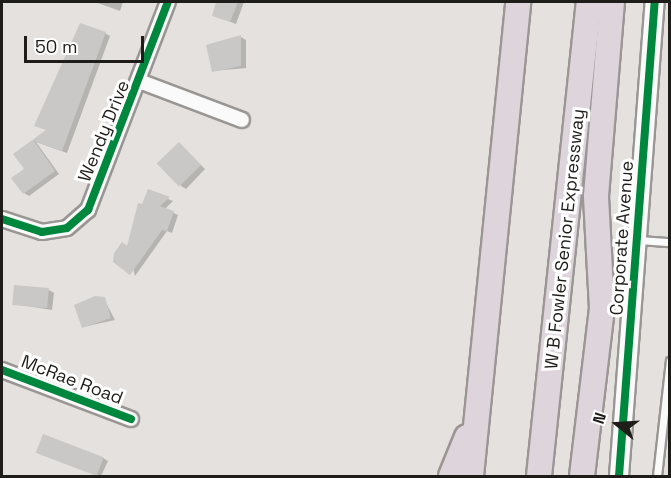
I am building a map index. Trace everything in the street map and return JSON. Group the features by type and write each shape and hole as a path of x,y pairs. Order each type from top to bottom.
{"highway":[{"path":"471,477 518,2"},
{"name":"W B Fowler Senior Expressway","path":"539,477 589,2"},
{"path":"582,477 602,308 596,196 612,2"},
{"path":"451,477 477,410"}],"street":[{"name":"Wendy Drive","path":"2,219 42,232 67,228 88,210 140,81 168,2"},
{"name":"Corporate Avenue","path":"619,477 655,2"},
{"path":"140,81 242,120"},
{"name":"McRae Road","path":"2,370 131,419"}],"lane":[{"path":"637,240 669,242"},
{"path":"657,477 669,361"}],"building":[{"path":"216,2 238,2 230,22 212,16"},
{"path":"80,23 106,32 62,151 34,141 55,171 23,194 11,178 24,169 13,154 46,130 34,126"},
{"path":"241,35 241,66 212,72 206,45"},
{"path":"179,142 201,165 179,187 157,164"},
{"path":"148,189 170,197 160,206 174,211 167,231 162,230 130,275 113,262 114,253 122,242 127,246 138,203 142,204"},
{"path":"14,285 49,288 47,308 12,305"},
{"path":"95,296 105,297 111,318 82,328 74,305"},
{"path":"43,434 104,457 97,476 36,453"}],"cycle path":[{"path":"2,219 42,232 67,228 88,210 168,2"},
{"path":"619,476 655,2"},
{"path":"2,370 131,419"}]}
